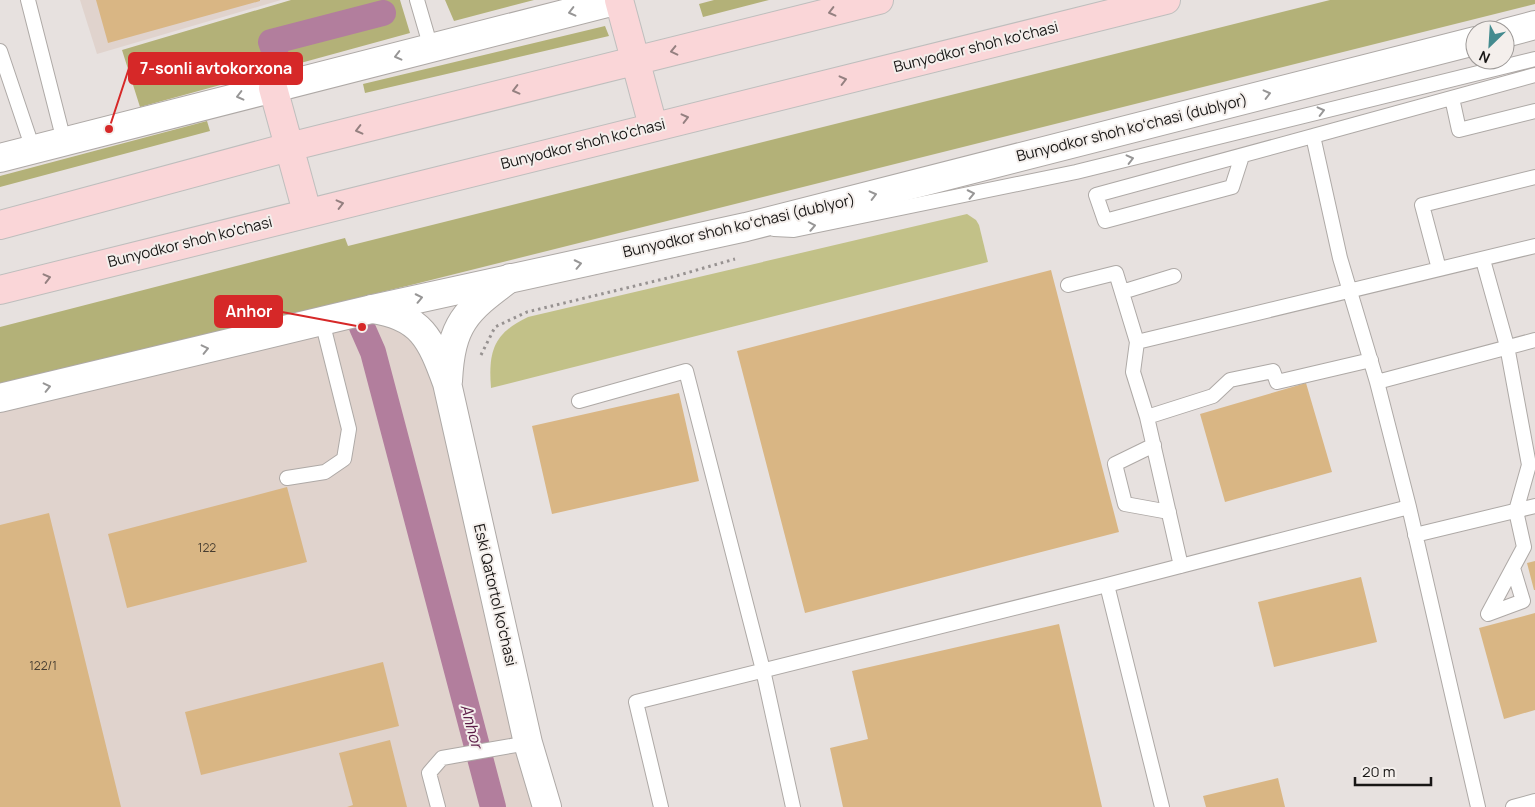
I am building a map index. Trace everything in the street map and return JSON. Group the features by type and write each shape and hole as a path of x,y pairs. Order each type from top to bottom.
{"main road":[{"path":"619,0 653,126"},
{"path":"0,225 289,147 879,0"},
{"name":"Bunyodkor shoh ko'chasi","path":"0,290 307,212 1166,0"},
{"path":"273,88 307,212"}],"street":[{"path":"0,158 64,140 619,0"},
{"path":"1515,30 1535,25"},
{"name":"Bunyodkor shoh koʻchasi (dublyor)","path":"0,398 372,309 746,227 1465,44"},
{"name":"Eski Qatortol ko'chasi","path":"448,383 450,351 461,324 480,300 510,278"},
{"name":"Eski Qatortol ko'chasi","path":"372,309 391,311 408,319 420,330 440,362 448,383 528,742 547,807"}],"lane":[{"path":"28,0 64,140"},
{"path":"417,0 431,48"},
{"path":"0,51 33,149"},
{"path":"746,227 794,230 1067,174 1535,58"},
{"path":"1242,156 1232,187 1105,221 1096,195 1535,76"},
{"path":"1452,98 1459,130 1535,110"},
{"path":"1313,136 1340,258 1371,360 1416,535 1478,807"},
{"path":"1439,270 1422,205 1535,177"},
{"path":"1138,342 1349,289 1483,260 1535,246"},
{"path":"1483,260 1507,346 1529,466 1516,511 1524,547 1513,568"},
{"path":"1068,285 1116,273 1138,342 1133,372 1154,445 1181,566"},
{"path":"1122,292 1174,276"},
{"path":"287,478 324,472 344,459 349,429 322,321"},
{"path":"1377,382 1535,340"},
{"path":"1147,417 1213,396 1230,380 1273,371 1277,382 1371,360"},
{"path":"579,401 686,371 763,670 793,807"},
{"path":"1154,445 1115,464 1125,504 1169,512"},
{"path":"1416,535 1535,506"},
{"path":"661,807 636,702 1108,585 1409,507"},
{"path":"1108,585 1162,807"},
{"path":"438,807 429,773 442,758 528,742"},
{"path":"1513,807 1535,801"}],"path":[{"path":"481,355 495,327 527,312 676,276 737,258"}],"shaded area":[{"path":"80,0 281,0 97,54"},
{"path":"291,0 400,0 410,33 140,107 122,50"},
{"path":"445,0 534,0 454,21"},
{"path":"714,0 769,0 703,17 699,4"},
{"path":"1330,0 1535,0 1535,4 415,284 0,384 0,327 345,238 348,246"},
{"path":"605,26 609,36 365,93 363,84"},
{"path":"207,121 210,131 0,187 0,176"},
{"path":"967,214 976,220 979,225 988,262 491,388 492,353 496,345 507,330 528,317"},
{"path":"372,309 420,330 547,807 0,807 0,398"}],"building":[{"path":"96,0 260,0 260,1 108,43"},
{"path":"1051,270 1119,532 805,613 737,351"},
{"path":"1306,383 1332,472 1225,502 1200,414"},
{"path":"679,393 699,481 552,514 532,426"},
{"path":"287,487 307,562 127,608 108,534"},
{"path":"49,513 121,807 0,807 0,525"},
{"path":"1535,561 1535,590 1534,590 1527,563"},
{"path":"1361,577 1377,642 1274,667 1258,602"},
{"path":"1535,613 1535,710 1504,719 1479,628"},
{"path":"1059,624 1102,807 843,807 830,748 868,739 852,671"},
{"path":"383,662 399,726 201,775 185,712"},
{"path":"390,740 407,807 347,807 353,805 339,753"},
{"path":"1278,778 1285,807 1206,807 1203,796"}],"waterway":[{"name":"Anhor","path":"277,59 271,42 383,13"},
{"name":"Anhor","path":"362,327 373,352 493,807"}],"place":[{"name":"7-sonli avtokorxona","path":"109,129"},
{"name":"Anhor","path":"362,327"}]}
